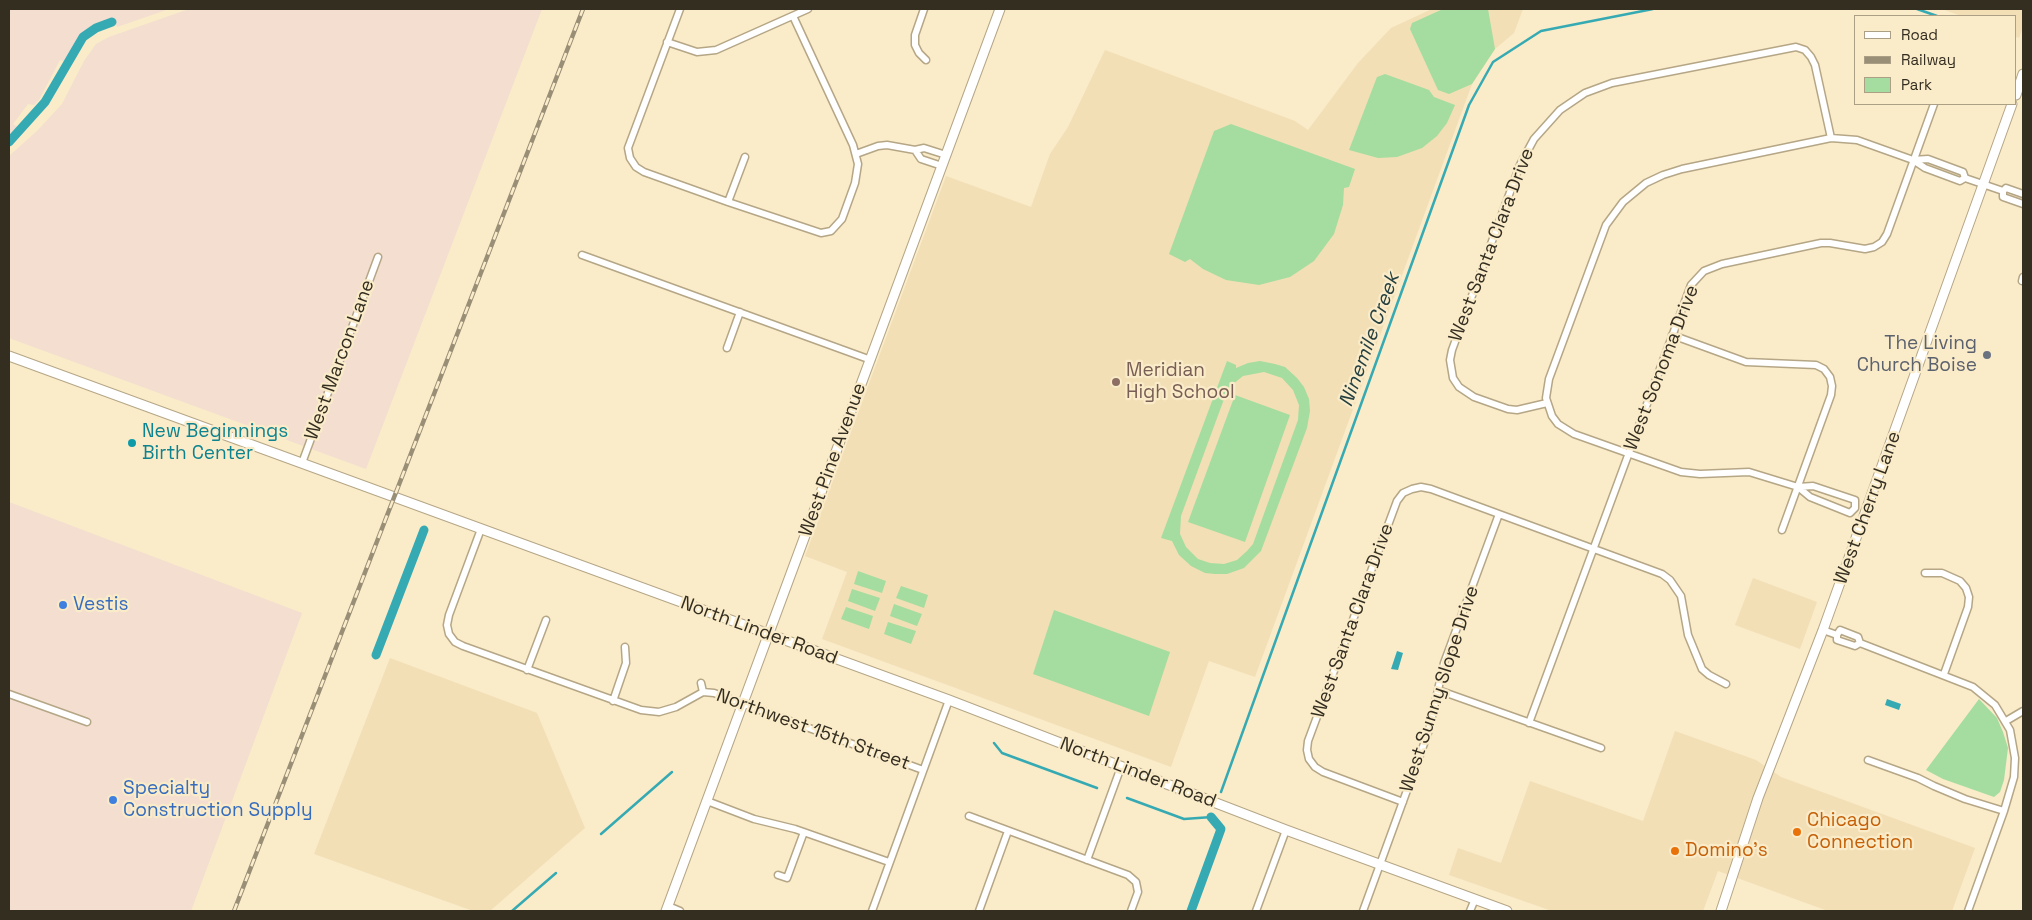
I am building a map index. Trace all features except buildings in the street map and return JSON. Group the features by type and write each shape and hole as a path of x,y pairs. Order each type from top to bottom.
{"main road":[{"name":"West Pine Avenue","path":"667,909 1000,9"},
{"path":"2017,92 2023,74"},
{"name":"West Cherry Lane","path":"1721,911 1758,798 1823,630 2012,105"},
{"name":"North Linder Road","path":"9,356 949,700 1286,830 1507,911"}],"street":[{"path":"680,9 628,148 630,158 636,167 644,172 812,232 821,233 831,231 842,218 855,183 858,164 856,154 793,16"},
{"path":"667,42 697,52 716,50 808,9"},
{"path":"924,9 915,35 915,45 919,54 926,60"},
{"name":"West Santa Clara Drive","path":"1547,403 1517,410 1508,409 1466,393 1453,378 1450,360 1452,350 1524,156 1546,124 1576,99 1594,89 1621,80 1796,46 1805,50 1815,65 1831,138"},
{"name":"West Sonoma Drive","path":"1529,723 1691,285 1704,271 1713,267 1821,243 1865,250 1882,242 1934,105"},
{"path":"1798,487 1810,497 1850,513 1855,508 1855,500 1813,486 1798,487 1748,472 1700,474 1681,472 1565,430 1552,416 1547,403 1546,388 1602,234 1617,209 1630,195 1646,183 1673,171 1831,138 1857,140 1914,160 1925,168 1960,181 1964,178 2002,191 2006,188 2023,194"},
{"path":"856,154 878,146 887,145 916,150 924,148 946,155"},
{"path":"916,150 921,158 942,166"},
{"path":"728,202 745,157"},
{"path":"2002,191 2003,197 2023,204"},
{"path":"582,255 871,360"},
{"name":"West Marcon Lane","path":"302,463 378,257"},
{"path":"726,348 740,312"},
{"path":"1672,335 1746,362 1816,365 1830,377 1831,395 1782,530"},
{"name":"West Santa Clara Drive","path":"1403,802 1314,767 1309,759 1308,741 1397,500 1403,493 1421,487 1499,514"},
{"path":"1855,508 1866,512"},
{"path":"1499,514 1662,574 1670,580 1680,596 1688,635 1702,668 1709,676 1726,684"},
{"name":"West Sunny Slope Drive","path":"1363,911 1429,730 1444,663 1499,514"},
{"name":"Northwest 15th Street","path":"481,529 449,615 447,624 449,634 455,642 641,710 659,712 676,707 703,692 714,693 923,770"},
{"path":"1925,573 1942,573 1960,580 1966,588 1969,597 1968,607 1944,674"},
{"path":"528,670 546,620"},
{"path":"1823,630 1837,636 1840,630 1858,637 1860,643 1965,682 1982,692 1996,705 2006,721 2013,739 2016,758 2014,777 2004,811 1968,911"},
{"path":"613,701 626,663 625,647"},
{"name":"Northwest 15th Street","path":"701,683 703,692"},
{"path":"1438,690 1601,748"},
{"path":"9,694 87,722"},
{"path":"872,911 949,700"},
{"path":"2006,721 2023,711"},
{"path":"1868,760 1918,778 1965,799 2004,811"},
{"path":"1087,860 1121,767"},
{"path":"707,801 889,862"},
{"path":"969,816 1128,875 1136,882 1138,892 1131,911"},
{"path":"1256,911 1286,830"},
{"path":"979,911 1008,831"},
{"path":"778,875 787,878 804,832"},
{"path":"1470,911 1474,899"},
{"path":"667,909 680,911"}],"shaded area":[{"path":"9,9 169,9 117,27 115,22 111,20 87,30 64,61 60,60 39,100 34,105 28,104 13,124 18,127 9,136"},
{"path":"189,9 542,9 366,469 9,338 9,156 37,131 62,104 84,61 96,44 109,37"},
{"name":"Meridian High School","path":"1432,9 1523,9 1514,33 1495,49 1472,84 1255,677 1209,661 1171,767 822,639 847,572 805,556 946,176 1031,207 1050,154 1068,127 1105,50 1295,121 1308,130 1358,63 1391,28"},
{"path":"1942,9 2023,9 2023,27 2019,38 2017,37 2017,15 1958,15"},
{"path":"9,502 302,613 191,911 9,911"},
{"path":"1753,578 1817,602 1800,649 1735,625"},
{"path":"390,658 537,713 585,828 490,911 473,911 314,854"},
{"path":"1675,731 1756,760 1781,777 1975,848 1952,911 1828,911 1718,871 1703,911 1552,911 1449,875 1458,848 1501,863 1530,781 1643,821"}],"green space":[{"path":"1443,9 1488,9 1495,49 1472,84 1449,94 1438,90 1410,29 1412,23"},
{"path":"1385,74 1429,90 1434,97 1455,105 1447,123 1437,136 1422,148 1397,157 1378,158 1349,150 1377,77"},
{"path":"1231,124 1355,169 1349,187 1344,188 1343,205 1334,234 1314,261 1290,277 1259,285 1226,280 1203,269 1190,259 1185,262 1169,254 1214,131"},
{"path":"1227,361 1236,365 1236,368 1260,361 1285,367 1304,387 1309,399 1310,411 1307,428 1261,551 1244,568 1227,574 1205,573 1191,566 1179,555 1172,541 1161,538","holes":["1264,372 1282,378 1293,390 1299,405 1298,420 1253,544 1237,560 1224,564 1210,563 1198,559 1186,547 1180,534 1181,516 1227,391 1243,376"]},
{"path":"1235,395 1290,415 1245,542 1188,522"},
{"path":"858,571 886,581 882,593 854,584"},
{"path":"901,586 928,595 924,608 896,598"},
{"path":"852,589 880,598 875,611 848,601"},
{"path":"894,604 922,614 917,626 890,616"},
{"path":"846,607 873,616 869,629 841,619"},
{"path":"1054,610 1170,652 1149,716 1033,674"},
{"path":"888,622 916,631 911,644 884,634"},
{"path":"1979,699 1997,718 2008,748 2004,780 2000,792 1994,797 1943,779 1926,770"}],"water":[{"path":"1397,651 1403,653 1398,670 1391,669"},
{"path":"1887,699 1901,704 1899,710 1885,705"}],"waterway":[{"name":"Ninemile Creek","path":"1221,792 1469,105 1493,62 1541,31 1653,9"},
{"name":"Ninemile Creek","path":"1917,9 1934,15"},
{"path":"9,142 45,102 83,37 96,28 112,22"},
{"path":"376,655 424,530"},
{"name":"Ninemile Creek","path":"994,743 1002,753 1097,788"},
{"name":"Ninemile Creek","path":"601,834 672,772"},
{"name":"Ninemile Creek","path":"1127,798 1184,819 1212,817"},
{"path":"1191,911 1221,829 1211,817"},
{"name":"Ninemile Creek","path":"512,911 556,873"}],"railway":[{"path":"234,911 583,9"}],"place":[{"name":"The Living Church Boise","path":"1987,355"},
{"name":"Meridian High School","path":"1116,382"},
{"name":"New Beginnings Birth Center","path":"132,443"},
{"name":"Vestis","path":"63,605"},
{"name":"Specialty Construction Supply","path":"113,800"},
{"name":"Chicago Connection","path":"1797,832"},
{"name":"Domino's","path":"1675,851"}]}
